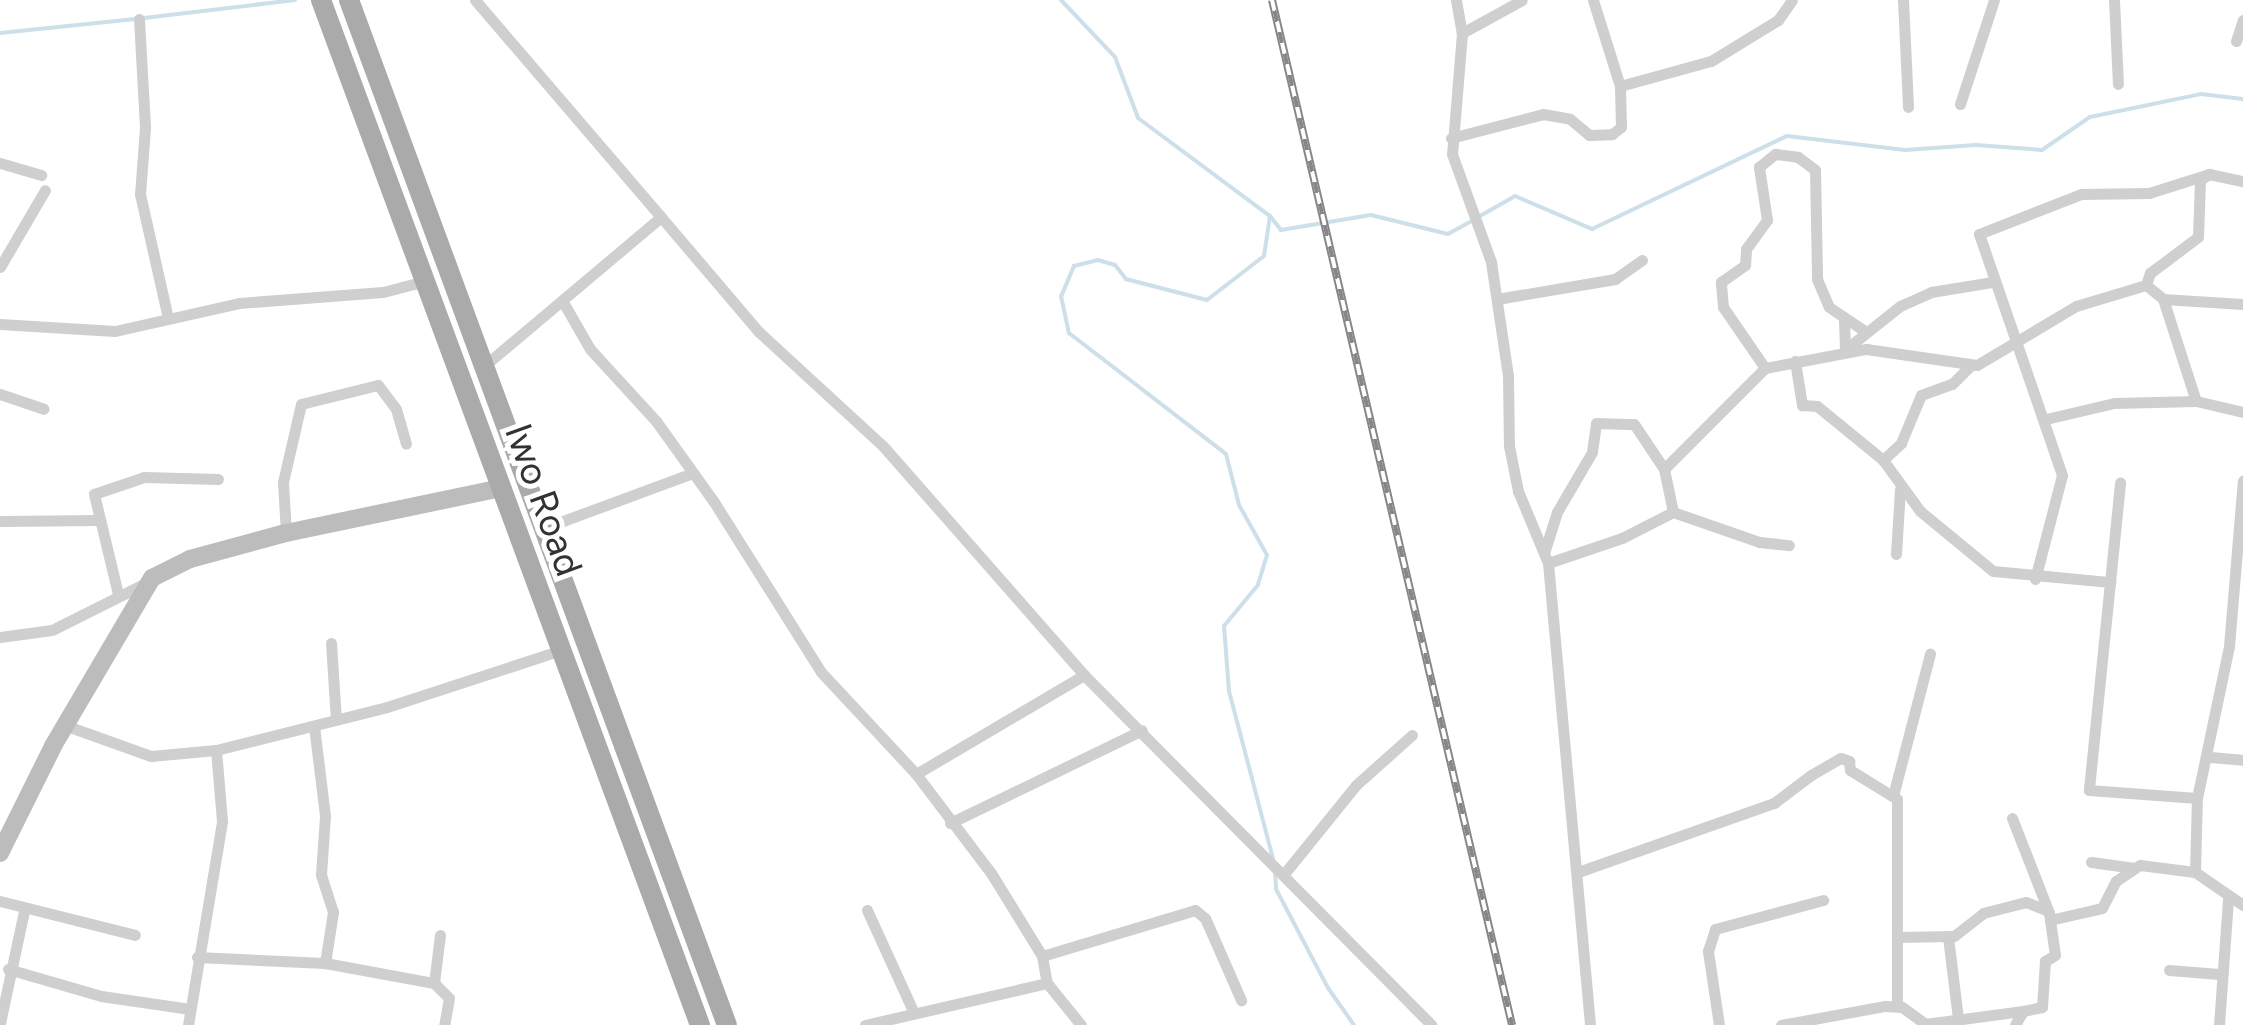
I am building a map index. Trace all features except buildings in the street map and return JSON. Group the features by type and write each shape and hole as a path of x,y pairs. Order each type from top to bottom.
{"main road":[{"name":"Iwo Road","path":"321,0 700,1025"},
{"name":"Iwo Road","path":"350,0 727,1025"}],"street":[{"path":"476,0 759,332 883,446 1084,675 1431,1025"},
{"path":"1456,0 1462,33 1451,138 1458,178 1479,223 1498,299 1509,446 1518,490 1546,558 1590,1025"},
{"path":"1462,33 1522,0"},
{"path":"1451,138 1543,114 1570,119 1589,135 1612,134 1621,127 1620,86 1593,0"},
{"path":"1620,86 1711,61 1778,20 1792,0"},
{"path":"1903,0 1908,107"},
{"path":"1960,104 1994,0"},
{"path":"2114,0 2118,84"},
{"path":"139,18 145,128 140,194 168,318"},
{"path":"2236,41 2243,20"},
{"path":"1764,368 1723,307 1721,282 1744,265 1746,249 1768,220 1759,167 1776,154 1798,158 1814,170 1817,279 1828,306 1866,332"},
{"path":"0,163 40,174"},
{"path":"2146,285 2150,272 2198,236 2200,180 2209,174"},
{"path":"2034,579 2062,475 2046,419 1977,239 1982,230 2081,194 2149,193 2209,174 2243,180"},
{"path":"0,267 45,190"},
{"path":"484,366 660,217"},
{"path":"1498,299 1615,279 1642,260"},
{"path":"0,324 80,333 239,303 383,292 425,281"},
{"path":"1845,350 1866,332 1931,292 1992,282"},
{"path":"2146,285 2163,299 2196,402"},
{"path":"1884,460 1901,443 1921,395 1952,384 1969,367 2016,346 2076,306 2146,285"},
{"path":"2163,299 2243,304"},
{"path":"563,302 590,349 656,421 821,672 916,774 991,873 1042,956 1047,983 1080,1025"},
{"path":"1844,320 1845,350"},
{"path":"1664,469 1764,368 1845,350 1969,367"},
{"path":"1795,361 1802,405 1817,406 1884,460 1900,489 1993,571 2034,579 2110,582"},
{"path":"1952,384 1953,363"},
{"path":"286,533 283,482 302,404 378,384 396,409 406,444"},
{"path":"0,394 44,409"},
{"path":"2046,419 2114,402 2196,402 2243,412"},
{"path":"1546,558 1557,512 1592,452 1596,423 1634,424 1664,469 1672,512"},
{"path":"544,528 690,474"},
{"path":"118,594 94,494 144,478 218,479"},
{"path":"2195,872 2197,798 2210,757 2230,632 2243,481"},
{"path":"2120,483 2088,790 2197,798"},
{"path":"0,637 52,630 190,560 286,533 502,488"},
{"path":"1896,554 1900,489"},
{"path":"1546,558 1622,538 1672,512 1759,542 1790,544"},
{"path":"0,521 98,520"},
{"path":"2039,560 2056,580"},
{"path":"0,853 146,583"},
{"path":"2230,632 2243,638"},
{"path":"331,643 336,720"},
{"path":"66,726 151,756 216,750 336,720 561,650"},
{"path":"1897,1006 1900,849 1894,792 1930,654"},
{"path":"916,774 1084,675"},
{"path":"314,726 325,816 321,875 333,912 325,962"},
{"path":"950,823 1142,730"},
{"path":"1283,873 1364,776 1412,735"},
{"path":"188,1025 222,821 216,750"},
{"path":"2210,757 2243,760"},
{"path":"1578,872 1774,802 1841,758 1850,770 1894,792"},
{"path":"1781,1025 1853,1010 1897,1006 1925,1024 2042,1006 2046,961 2055,955 2050,916 2012,818"},
{"path":"2091,862 2195,872 2228,899 2243,905"},
{"path":"1897,938 1948,937 1983,913 2026,902 2050,916 2102,908 2114,884 2135,868"},
{"path":"2210,1025 2219,1024 2219,974 2228,899"},
{"path":"1719,1025 1708,952 1715,929 1823,900"},
{"path":"0,901 24,911 135,935"},
{"path":"867,910 914,1013"},
{"path":"1042,956 1195,910 1206,918 1241,1000"},
{"path":"0,1023 8,969 24,911"},
{"path":"434,983 440,935"},
{"path":"1948,937 1958,1019"},
{"path":"197,957 325,962 434,983 450,998 444,1025"},
{"path":"8,969 100,996 190,1009"},
{"path":"2168,970 2219,974"},
{"path":"865,1025 1047,983"},
{"path":"1853,1010 1856,1025"},
{"path":"2003,1013 2015,1025 2023,1011"}],"waterway":[{"path":"144,18 295,0"},
{"path":"1061,0 1115,57 1138,118 1270,216 1264,256 1207,300 1126,279 1115,265 1098,260 1074,266 1061,296 1069,333 1226,454 1239,505 1267,555 1258,585 1224,626 1229,691 1273,859"},
{"path":"0,33 135,19"},
{"path":"1480,216 1515,196 1592,229 1787,136 1905,150 1976,145 2042,150 2090,117 2201,94 2243,99"},
{"path":"1270,216 1281,230 1371,215 1448,234 1471,221"},
{"path":"1275,873 1276,889 1328,988 1354,1025"}],"railway":[{"path":"1272,0 1512,1025"}]}
